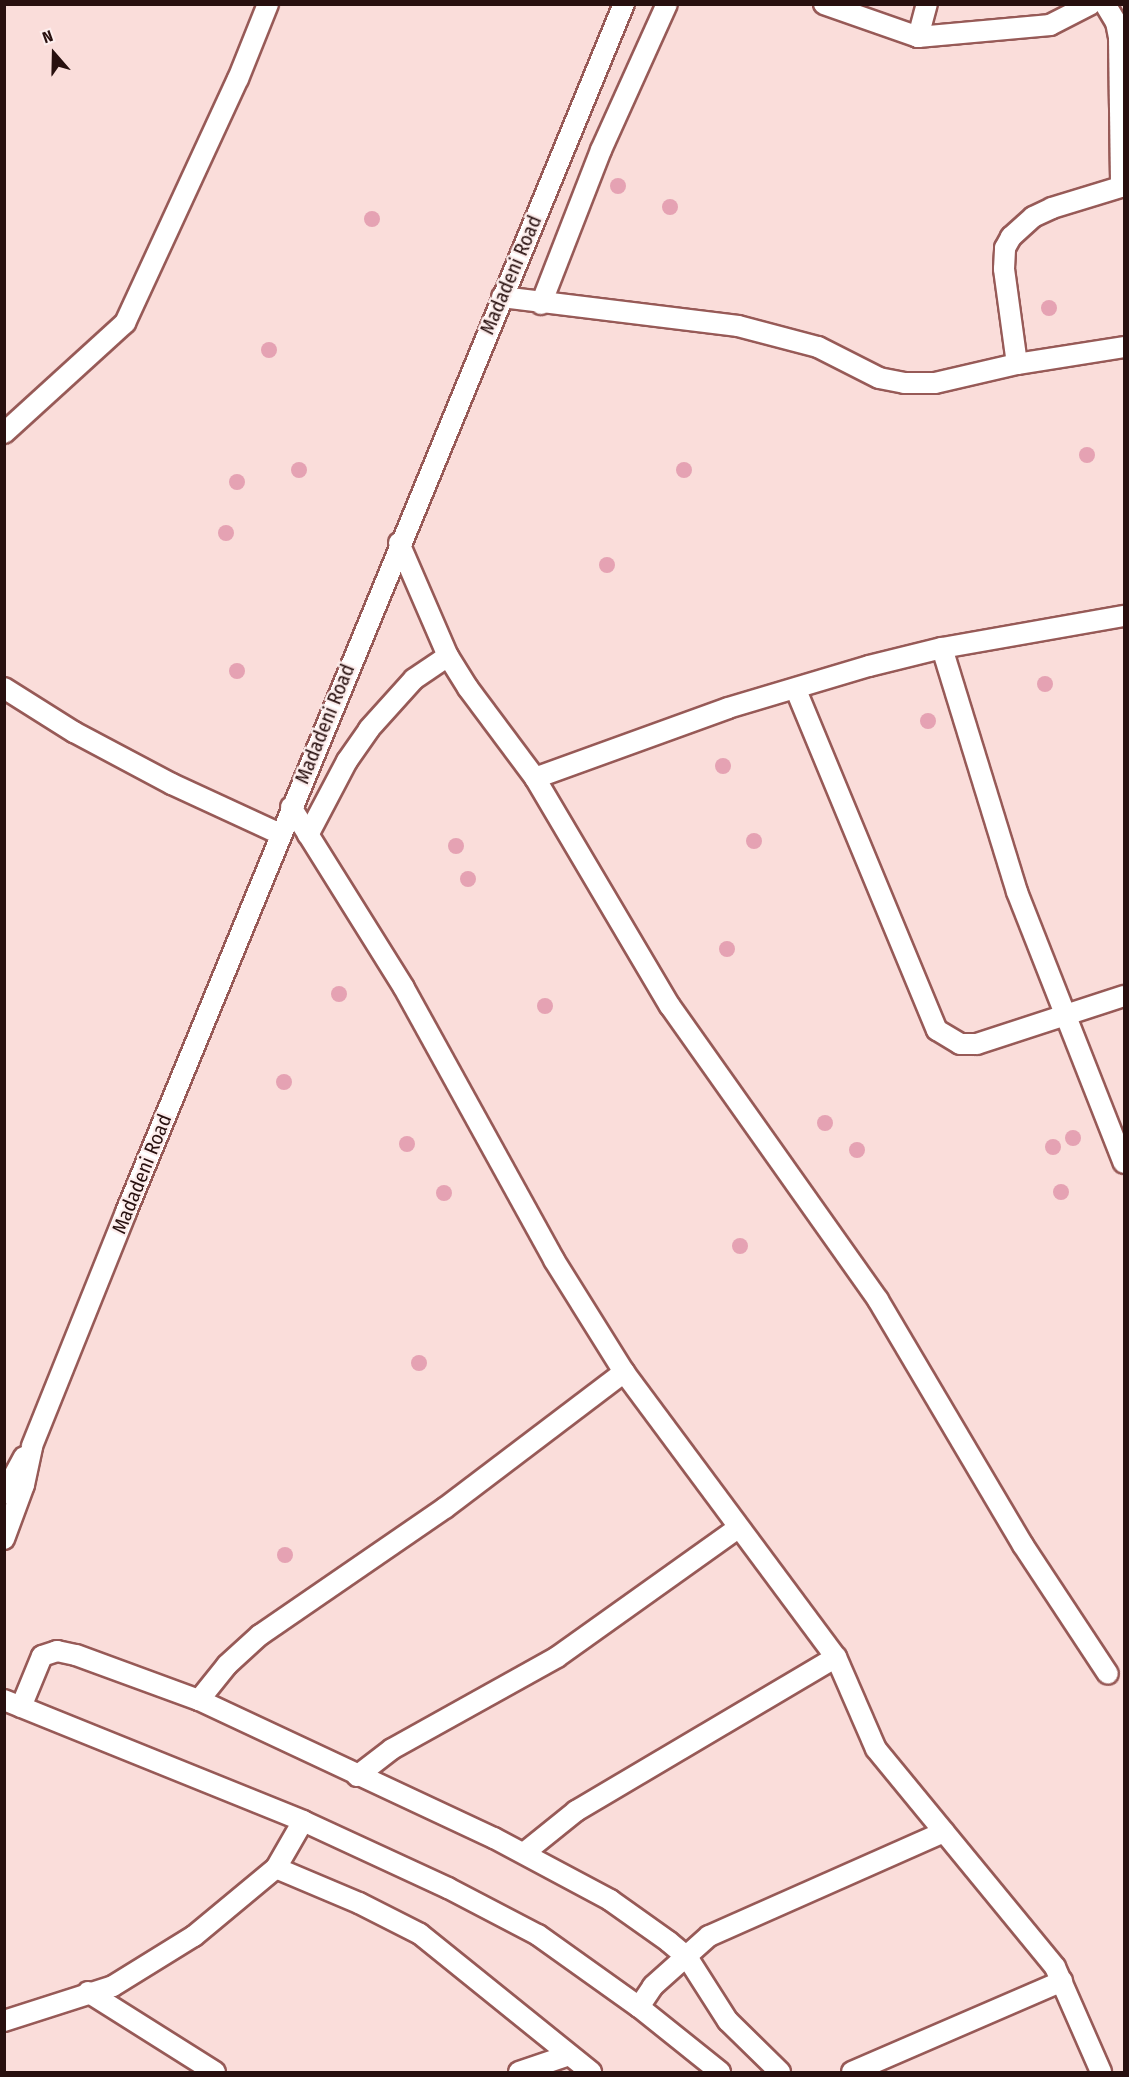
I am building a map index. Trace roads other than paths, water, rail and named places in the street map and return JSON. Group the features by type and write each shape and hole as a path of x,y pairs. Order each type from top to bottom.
{"street":[{"path":"4,433 125,323 238,80 268,4"},
{"name":"Madadeni Road","path":"4,1494 32,1446 399,543 624,4"},
{"path":"541,304 601,150 667,4"},
{"path":"824,4 918,37 1030,28 1091,4"},
{"path":"918,37 927,4"},
{"path":"1017,364 1004,268 1005,248 1020,227 1033,217 1123,187 1119,38 1116,22 1106,4"},
{"path":"502,297 541,304 738,326 818,347 879,378 904,383 935,383 1017,364 1125,347"},
{"path":"399,543 448,656 535,778 642,963 878,1300 1023,1545 1108,1674"},
{"path":"535,778 728,708 942,648 1125,616"},
{"path":"942,648 1017,892 1125,1163"},
{"path":"308,835 347,761 369,729 414,680 448,656"},
{"path":"4,688 74,732 172,784 280,834"},
{"path":"796,690 937,1030 960,1044 977,1044 1125,996"},
{"path":"291,807 404,988 554,1260 624,1372 836,1657 876,1749 1026,1928 1062,1980 1101,2073"},
{"path":"199,1700 226,1665 260,1635 445,1508 624,1372"},
{"name":"Madadeni Road","path":"4,1539 24,1485 32,1446"},
{"path":"357,1776 392,1749 557,1657 738,1528"},
{"path":"720,2073 639,2007 538,1935 448,1888 303,1821 13,1704 39,1660 57,1651 130,1673 199,1700 524,1853 610,1900 687,1957 728,2021 780,2073"},
{"path":"524,1853 576,1811 836,1657"},
{"path":"4,2021 88,1992 113,1986 194,1936 276,1869 303,1821"},
{"path":"639,2007 653,1986 687,1957 695,1946 723,1929 945,1832"},
{"path":"276,1869 359,1903 420,1934 591,2073"},
{"path":"852,2073 1062,1980"},
{"path":"88,1992 215,2073"},
{"path":"519,2073 569,2055"}]}
